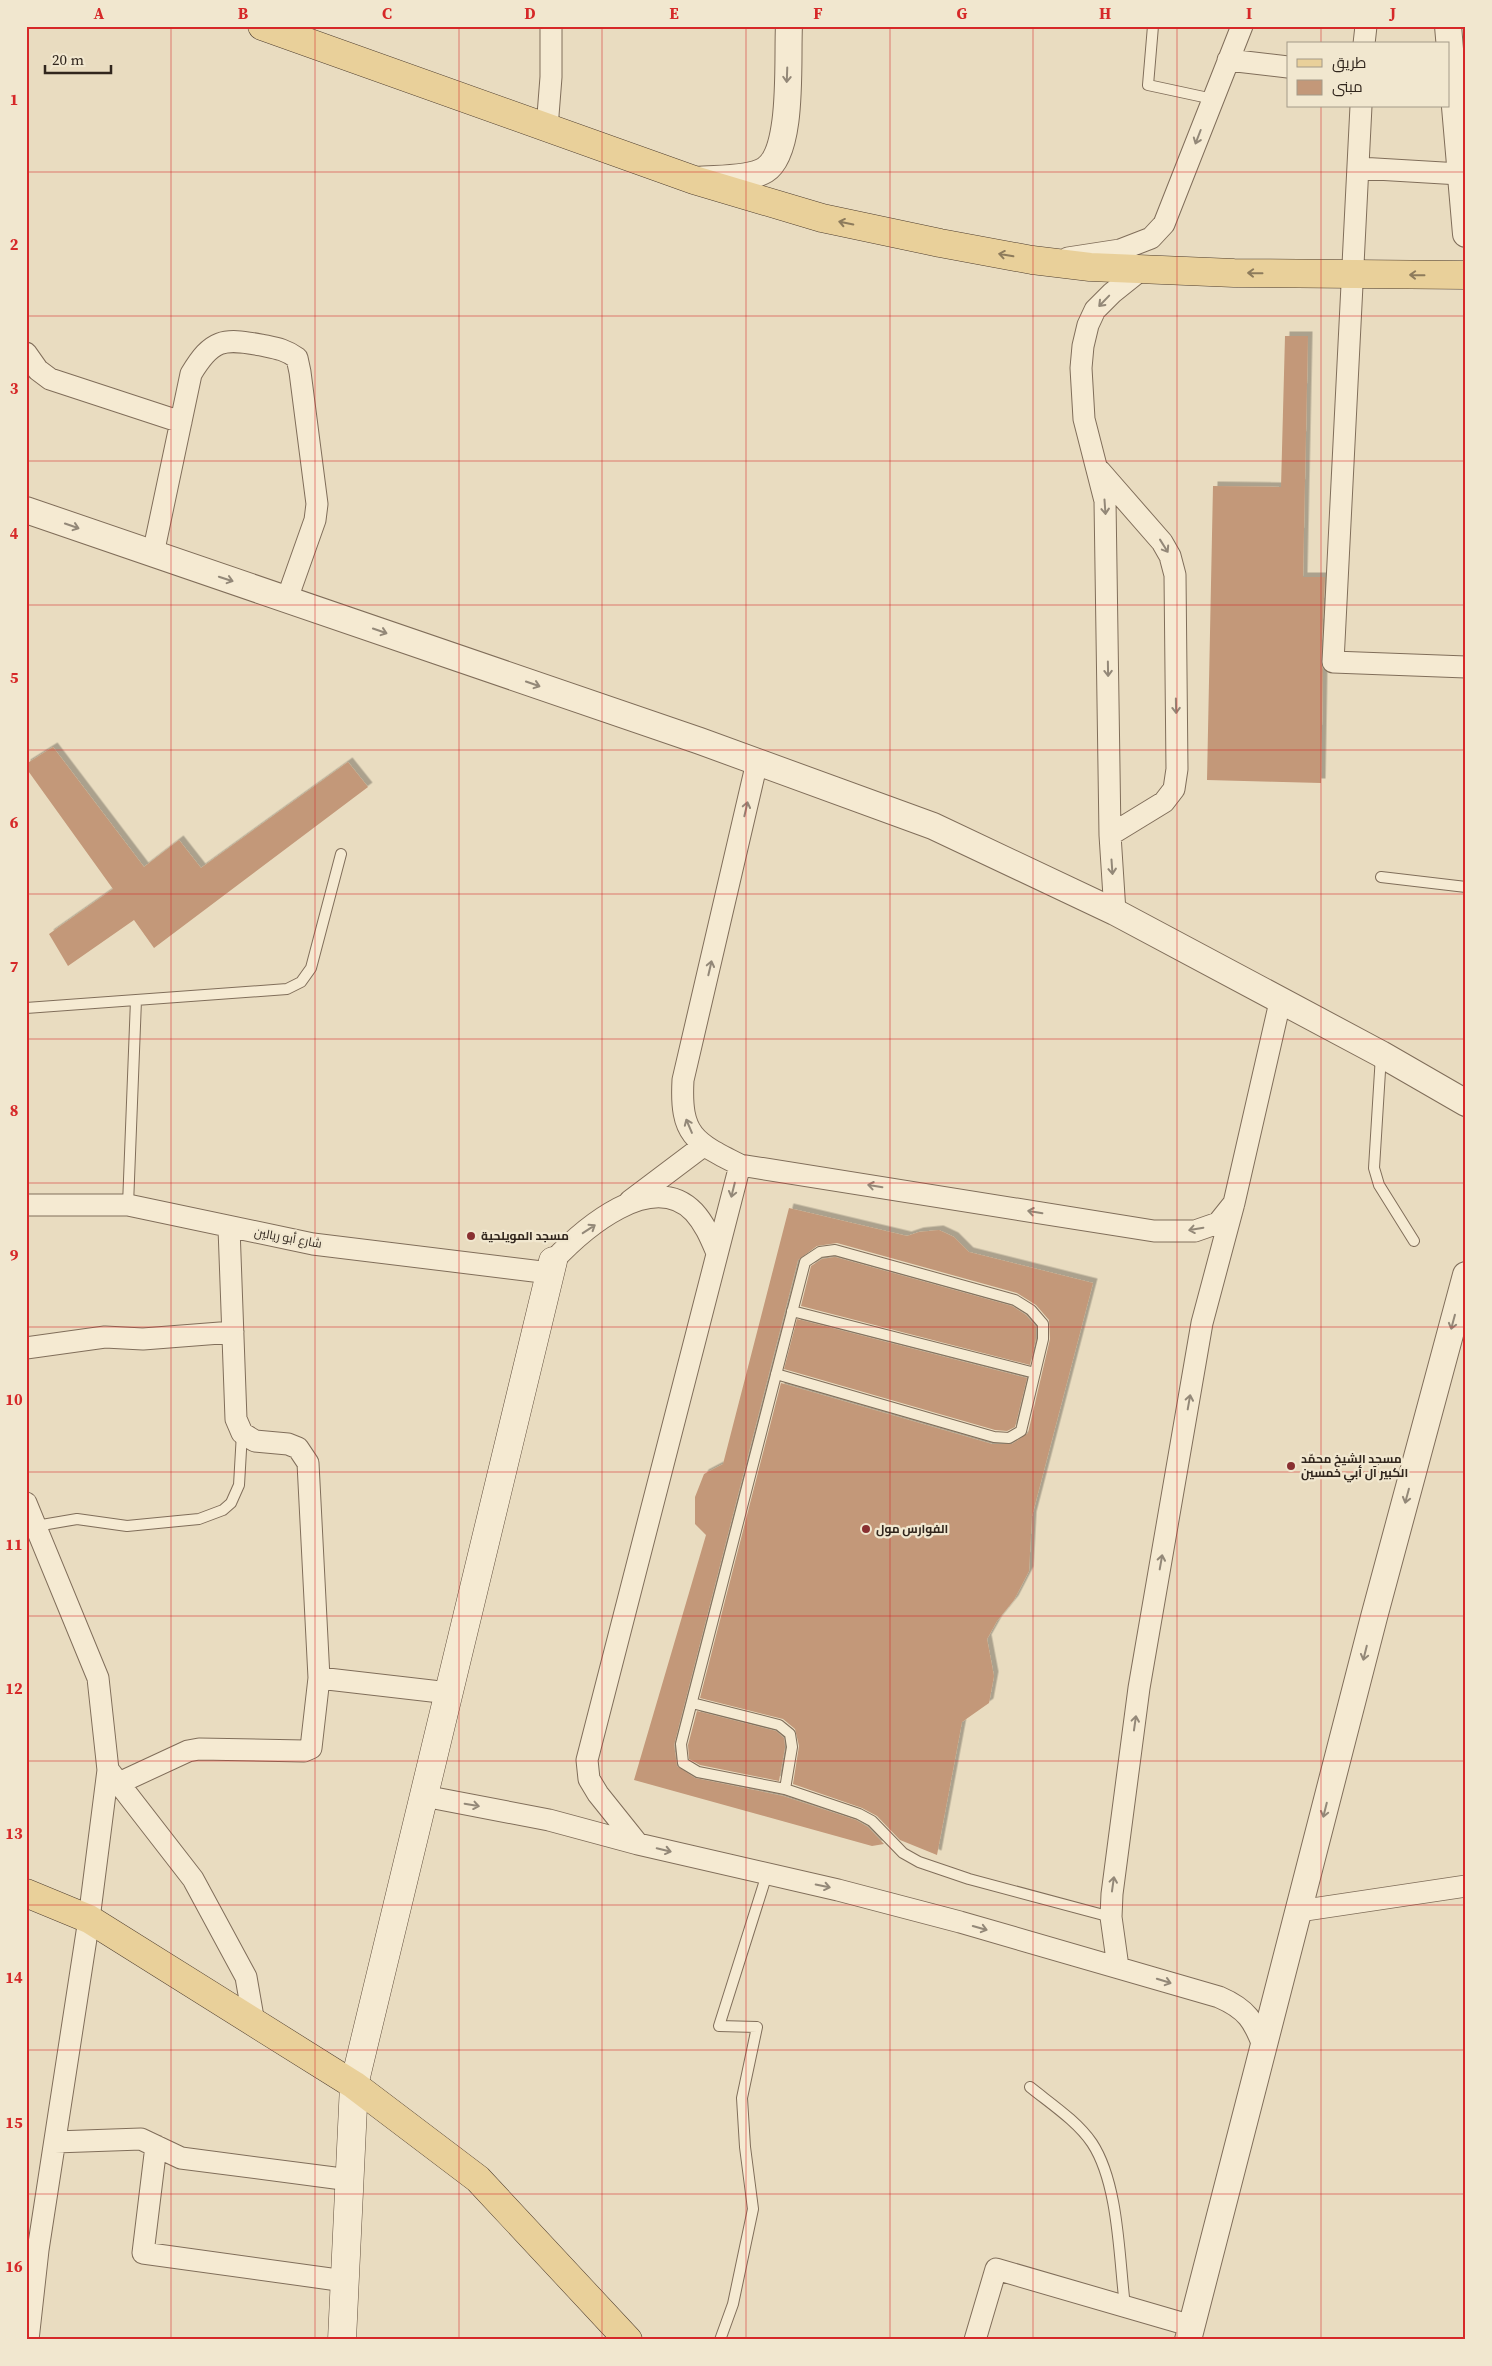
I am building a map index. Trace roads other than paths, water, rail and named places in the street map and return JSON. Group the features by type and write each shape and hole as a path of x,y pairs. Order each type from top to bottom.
{"main road":[{"path":"262,26 694,180 822,218 940,243 1046,262 1090,267 1234,273 1466,275"},
{"path":"342,2340 354,2086 552,1267"},
{"path":"26,1893 89,1919 354,2086 478,2178 628,2340"}],"street":[{"path":"547,128 551,26"},
{"path":"694,180 749,176 765,170 777,158 783,141 785,123 789,26"},
{"path":"1046,262 1120,250 1151,238 1164,224 1242,26"},
{"path":"1364,42 1366,26"},
{"path":"1448,26 1449,42"},
{"path":"1228,60 1287,67"},
{"path":"1450,79 1466,234"},
{"path":"1361,108 1351,274 1333,662 1466,667"},
{"path":"1358,168 1460,174"},
{"path":"1115,912 1110,835 1105,501 1084,419 1082,346 1095,310 1112,293 1142,269"},
{"path":"153,554 191,374 201,358 213,346 232,339 286,350 297,358 317,504 315,520 287,599"},
{"path":"26,353 38,370 50,379 181,422"},
{"path":"1098,469 1162,542 1170,556 1175,575 1177,769 1174,789 1164,802 1110,835"},
{"path":"26,510 757,762 933,826 1115,912 1280,1002 1381,1054 1466,1103"},
{"path":"757,762 684,1080 682,1105 690,1130 702,1146 740,1165 1154,1230 1195,1231 1218,1223 1234,1203"},
{"path":"1118,1967 1111,1917 1113,1885 1139,1688 1202,1323 1234,1203 1280,1002"},
{"path":"552,1267 575,1238 626,1204 702,1146"},
{"path":"638,1844 598,1794 589,1779 587,1760 740,1165"},
{"path":"626,1204 642,1198 666,1198 681,1202 694,1212 705,1227 717,1253"},
{"name":"شارع أبو ريالين","path":"26,1205 128,1205 229,1228 313,1244 552,1267"},
{"path":"114,1776 199,1748 304,1751 311,1748 314,1737 319,1678 308,1463 298,1448 288,1444 255,1440 242,1433 236,1418 229,1228"},
{"path":"975,2340 996,2269 1125,2306 1190,2333 1374,1617 1466,1275"},
{"path":"26,1348 106,1337 143,1339 233,1332"},
{"path":"26,1503 98,1678 114,1776 89,1919 55,2142 32,2249 28,2340"},
{"path":"319,1678 449,1693"},
{"path":"114,1776 193,1879 246,1977 254,2023"},
{"path":"424,1796 549,1820 638,1844 848,1892 1219,1997 1237,2005 1257,2029 1264,2048"},
{"path":"1299,1911 1466,1886"},
{"path":"55,2142 141,2139 181,2158 350,2180"},
{"path":"156,2146 143,2252 345,2282"}],"lane":[{"path":"1152,26 1148,85 1213,99"},
{"path":"26,1008 287,989 301,982 311,968 341,854"},
{"path":"1381,877 1466,887"},
{"path":"128,1205 136,1000"},
{"path":"1381,1054 1374,1168 1379,1185 1414,1242"},
{"path":"776,1374 994,1436 1009,1438 1021,1431 1044,1339 1043,1324 1031,1310 1015,1300 835,1250 820,1252 805,1262 776,1374 692,1703 681,1744 683,1763 698,1772 785,1789 859,1814 872,1821 904,1853 919,1862 969,1879 1111,1917"},
{"path":"792,1312 1035,1373"},
{"path":"36,1526 77,1519 127,1526 199,1519 223,1510 231,1503 239,1485 242,1433"},
{"path":"692,1703 779,1725 790,1734 792,1747 785,1789"},
{"path":"720,2340 733,2304 754,2209 745,2147 742,2098 757,2027 719,2026 767,1874"},
{"path":"1030,2087 1068,2117 1092,2143 1104,2169 1112,2199 1125,2306"}],"place":[{"name":"مسجد المويلحية","path":"471,1236"},
{"name":"مسجد الشيخ محمّد الكبير آل أبي خمسين","path":"1291,1466"},
{"name":"الفوارس مول","path":"866,1529"}]}
